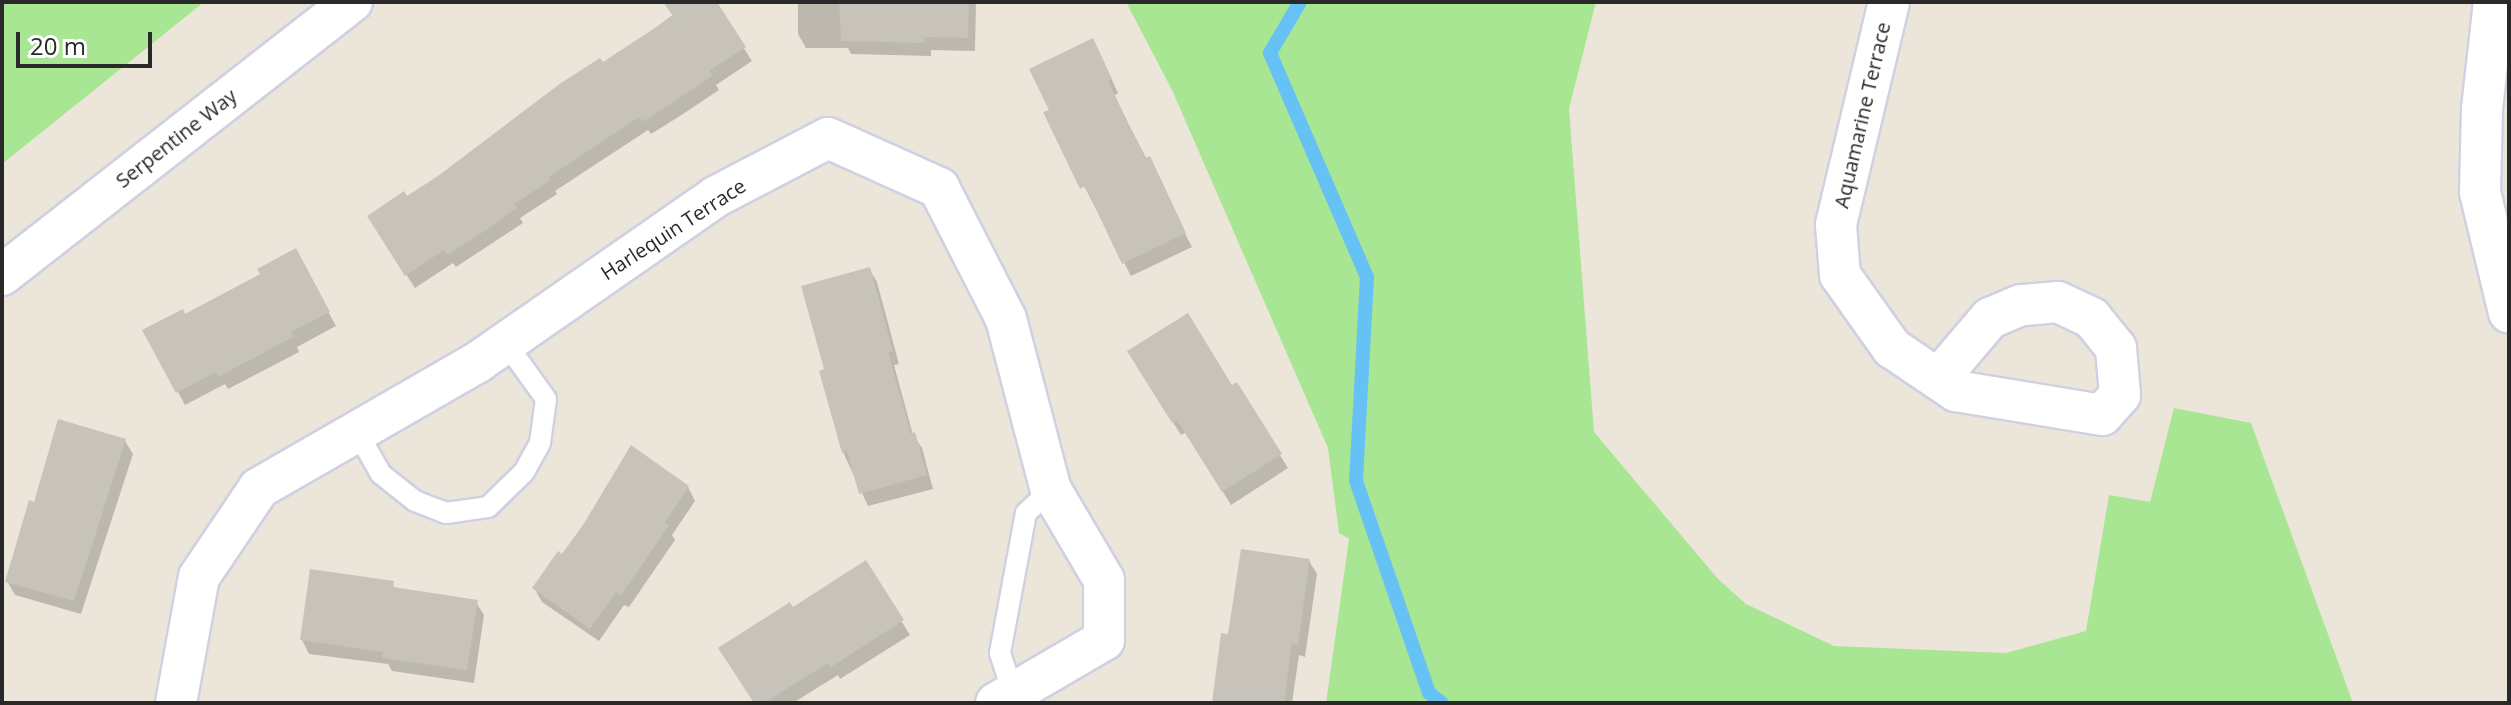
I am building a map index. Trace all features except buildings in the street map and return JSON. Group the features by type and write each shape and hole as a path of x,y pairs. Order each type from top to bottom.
{"street":[{"name":"Serpentine Way","path":"2,275 352,2"},
{"name":"Aquamarine Terrace","path":"1889,2 1836,225 1840,275 1892,348 1938,379"},
{"path":"2494,2 2482,109 2480,192 2509,313"},
{"name":"Harlequin Terrace","path":"176,703 199,577 259,488 505,342 715,197 828,138 939,188 1006,319 1051,490 1104,580 1104,640 1004,698"}],"lane":[{"path":"357,432 381,474 415,501 446,513 488,507 524,472 540,443 546,399 505,342"},
{"path":"1004,698 1000,653 1026,513 1051,490"}],"green space":[{"path":"2,2 204,2 2,164"},
{"path":"1126,2 1596,2 1569,109 1594,432 1718,579 1746,604 1834,646 2006,653 2086,631 2109,495 2150,502 2174,408 2251,423 2353,703 1326,703 1349,539 1339,533 1328,448 1172,90"}],"waterway":[{"path":"1300,2 1270,53 1367,277 1356,481 1429,693 1442,703"}]}
